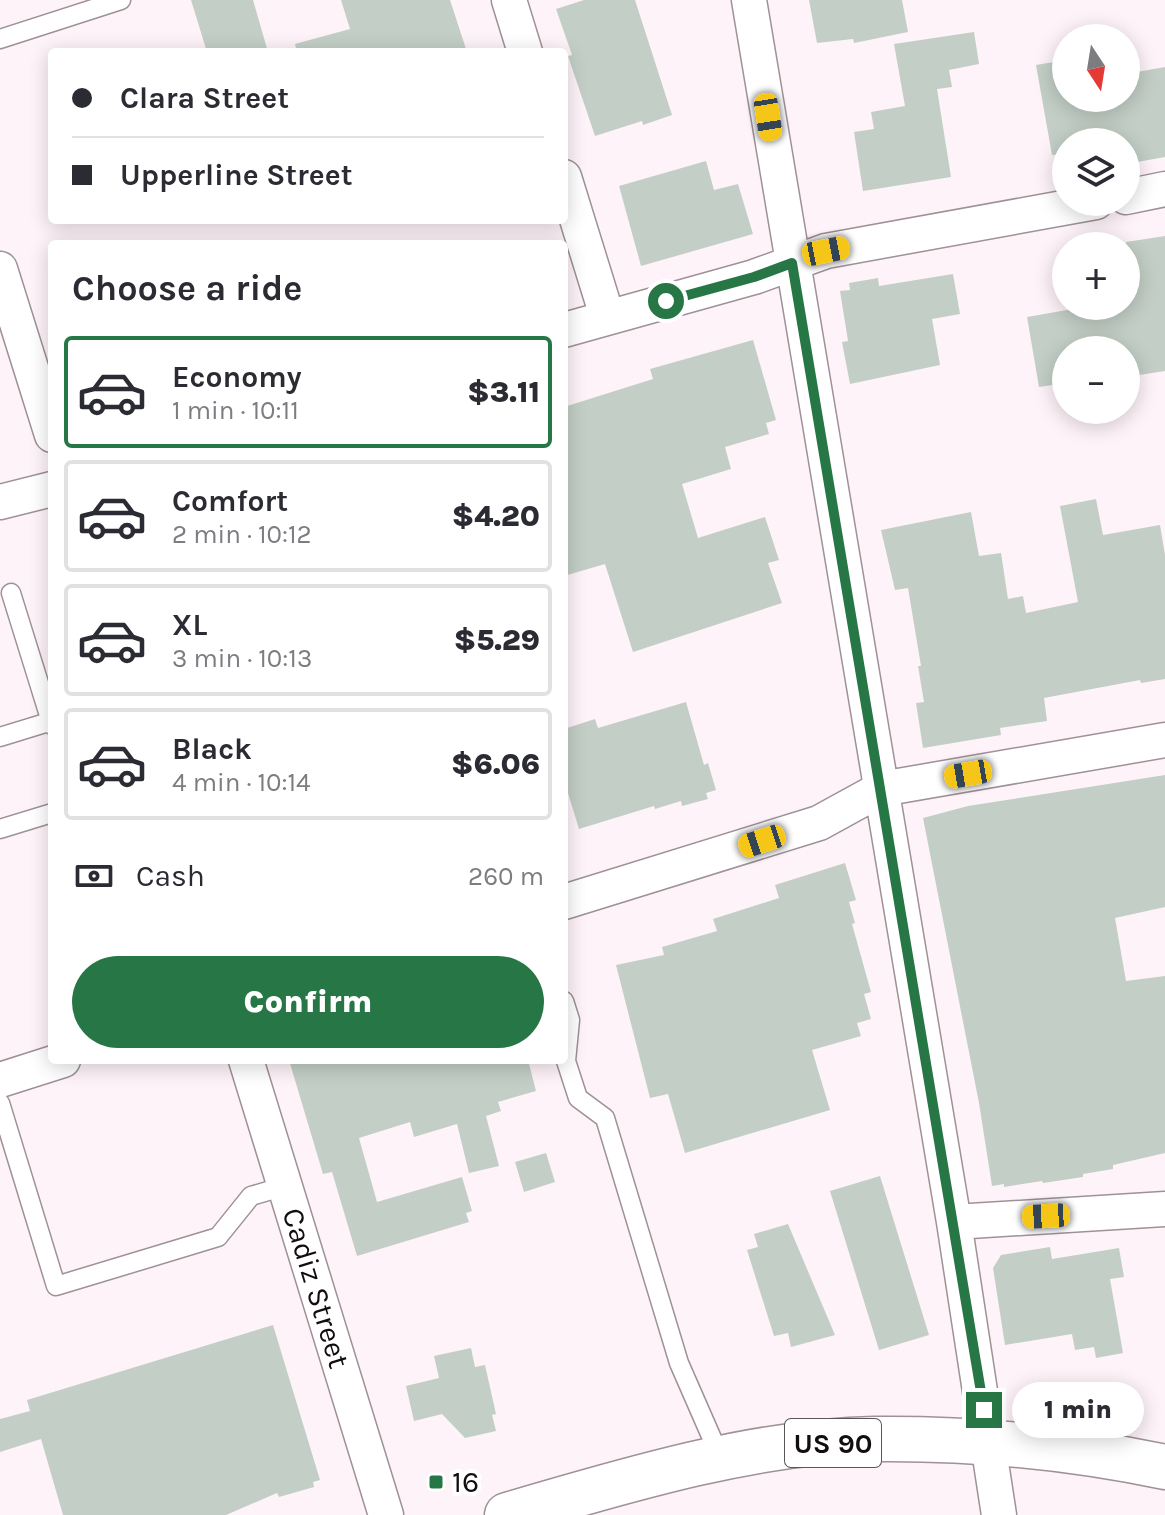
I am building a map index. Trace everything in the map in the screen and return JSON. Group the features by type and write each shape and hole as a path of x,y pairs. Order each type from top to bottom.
{"main road":[{"name":"US 90","path":"507,1515 609,1485 721,1459 792,1447 873,1439 989,1441 1098,1453 1165,1467"}],"street":[{"path":"509,0 524,48"},
{"path":"749,0 954,1222 999,1515"},
{"path":"1140,194 1165,189"},
{"path":"568,190 607,316"},
{"path":"568,329 754,277 826,251 1052,210"},
{"path":"0,269 48,422"},
{"path":"0,502 48,490"},
{"path":"568,901 819,823 881,789 1165,740"},
{"path":"0,1080 50,1064"},
{"name":"Cadiz Street","path":"247,1064 386,1515"},
{"path":"954,1222 1165,1209"}],"lane":[{"path":"0,39 121,0"},
{"path":"11,593 48,709"},
{"path":"0,737 48,723"},
{"path":"0,829 48,814"},
{"path":"568,1014 568,1040"},
{"path":"567,1064 578,1098 605,1118 679,1363 721,1459"},
{"path":"0,1103 56,1286 218,1237 251,1196 285,1186"}],"building":[{"path":"191,0 253,0 267,48 206,48"},
{"path":"341,0 450,0 466,48 296,48 295,44 350,29"},
{"path":"584,0 635,0 672,115 595,136 556,9"},
{"path":"809,0 902,0 908,32 854,43 853,39 817,43"},
{"path":"974,32 979,64 949,70 952,87 937,89 951,177 863,191 854,132 874,129 871,112 905,106 894,44"},
{"path":"1052,62 1052,112 1140,112 1140,71 1165,67 1165,157 1140,161 1140,128 1052,128 1052,155 1036,65"},
{"path":"706,161 714,190 738,184 753,234 641,266 619,186"},
{"path":"1165,236 1165,371 1140,375 1140,336 1052,336 1052,385 1039,387 1027,317 1052,313 1052,320 1140,320 1140,240"},
{"path":"953,274 960,314 932,319 940,365 850,384 842,342 848,341 840,291 850,290 849,283 878,278 879,286"},
{"path":"753,340 776,420 766,423 769,434 725,447 731,469 682,484 698,538 765,517 779,560 768,563 782,603 633,652 605,564 568,575 568,406 653,379 650,369"},
{"path":"1096,499 1103,535 1160,525 1165,555 1165,679 1141,683 1140,680 1044,698 1047,721 1000,728 1001,735 923,748 916,703 924,702 918,666 921,666 908,588 895,590 881,530 971,512 979,556 1001,553 1008,599 1023,596 1026,613 1078,602 1060,506"},
{"path":"686,702 704,765 708,763 716,790 706,793 708,799 682,806 681,801 655,809 654,806 579,829 568,793 568,728 595,719 598,728"},
{"path":"1165,775 1165,907 1115,918 1126,981 1165,976 1165,1153 1113,1165 1113,1169 1083,1174 1083,1177 992,1186 979,1103 923,818 968,806"},
{"path":"845,863 856,900 849,902 871,992 864,994 871,1019 857,1023 861,1036 812,1050 830,1110 685,1153 668,1094 650,1098 616,965 664,955 662,947 717,931 713,919 779,898 775,885"},
{"path":"290,1064 529,1064 536,1091 498,1102 501,1111 486,1116 499,1166 469,1173 457,1124 414,1137 410,1122 359,1138 377,1202 462,1177 472,1211 466,1213 469,1222 357,1256 332,1172 323,1174"},
{"path":"546,1153 555,1182 524,1192 515,1162"},
{"path":"880,1176 929,1335 879,1350 830,1191"},
{"path":"788,1224 835,1335 791,1347 788,1333 774,1336 747,1250 758,1247 754,1234"},
{"path":"1050,1247 1052,1259 1119,1248 1124,1277 1110,1279 1123,1353 1096,1358 1094,1347 1075,1350 1072,1334 1005,1345 993,1268 1001,1255"},
{"path":"273,1325 320,1480 313,1482 314,1487 279,1497 277,1493 226,1515 63,1515 41,1439 0,1452 0,1419 30,1411 27,1400"},
{"path":"471,1348 475,1367 485,1365 496,1414 492,1415 496,1431 465,1438 442,1414 414,1421 406,1386 439,1378 434,1356"}],"place":[{"name":"16","path":"436,1482"}],"route":[{"path":"666,301 754,277 792,263 984,1410"}]}
